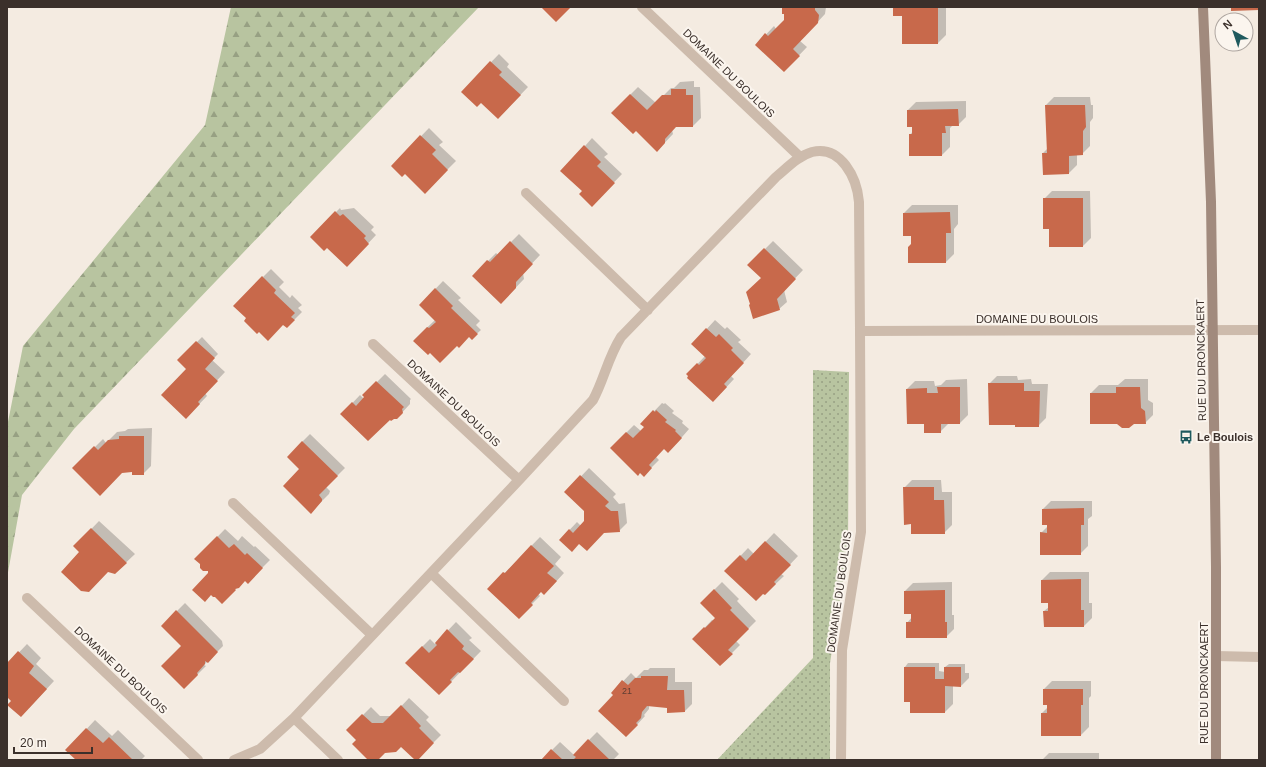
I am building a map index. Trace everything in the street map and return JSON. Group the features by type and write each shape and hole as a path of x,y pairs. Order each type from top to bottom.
{"main road":[{"name":"RUE DU DRONCKAERT","path":"1203,7 1211,202 1216,567 1216,760"}],"street":[{"name":"DOMAINE DU BOULOIS","path":"642,7 800,157"},
{"name":"DOMAINE DU BOULOIS","path":"234,760 260,749 294,718 593,400 615,346 621,337 776,177 800,157 811,152 821,151 831,154 841,160 848,168 858,190 859,202 861,532 842,650 841,760"},
{"path":"526,193 648,310"},
{"name":"DOMAINE DU BOULOIS","path":"860,331 1259,330"},
{"name":"DOMAINE DU BOULOIS","path":"373,344 519,480"},
{"path":"233,503 372,635"},
{"path":"431,573 564,701"},
{"name":"DOMAINE DU BOULOIS","path":"27,598 198,760"},
{"path":"1216,656 1259,657"},
{"path":"294,718 338,760"}],"green space":[{"path":"231,7 479,7 74,429 22,495 7,578 7,427 23,346 205,125"},
{"path":"813,370 849,372 848,549 830,663 830,760 717,760 813,658"}],"building":[{"path":"541,7 571,7 556,22"},
{"path":"782,7 815,7 815,10 819,15 818,23 793,49 800,56 784,72 755,45 765,33 768,36 784,20"},
{"path":"893,7 938,7 938,44 902,44 902,16 893,16"},
{"path":"1231,7 1259,7 1259,10 1231,11"},
{"path":"490,61 502,72 499,75 521,95 498,119 481,103 477,107 461,92"},
{"path":"671,89 686,89 686,95 693,95 693,127 676,127 665,139 665,143 657,152 636,131 633,134 611,113 630,94 647,110 662,95 671,95"},
{"path":"1045,105 1085,105 1086,127 1083,131 1083,155 1069,156 1069,174 1043,175 1042,153 1047,153"},
{"path":"958,109 959,126 945,126 946,133 942,133 942,156 909,156 909,134 912,134 912,127 907,127 907,110"},
{"path":"420,135 436,150 432,154 448,170 425,194 405,174 402,177 391,166"},
{"path":"584,145 601,162 597,166 615,183 592,207 579,194 582,191 560,171"},
{"path":"1043,198 1083,198 1083,247 1049,247 1049,229 1043,229"},
{"path":"335,211 340,216 343,214 366,236 364,238 369,244 347,267 327,248 324,251 310,237"},
{"path":"950,212 951,233 946,233 946,263 908,263 908,247 911,244 911,236 903,236 903,213"},
{"path":"510,241 533,264 516,282 516,288 501,304 472,276 487,260 490,262"},
{"path":"764,248 796,279 777,299 780,310 753,319 746,292 761,278 747,265"},
{"path":"262,276 276,290 274,293 295,313 291,317 295,320 287,328 283,325 268,341 259,332 257,334 244,321 246,318 233,306"},
{"path":"435,288 453,306 451,308 478,334 472,340 469,337 459,348 457,346 440,363 430,353 428,355 413,341 427,327 429,328 436,322 419,305"},
{"path":"706,328 716,337 719,334 733,348 731,350 744,363 724,384 727,387 713,402 687,378 688,376 686,374 697,363 699,365 706,358 691,344"},
{"path":"196,341 215,358 205,369 218,381 198,402 200,404 186,419 161,395 186,369 177,360"},
{"path":"376,381 404,407 402,409 403,413 397,419 390,420 368,441 340,414 352,402 356,406 364,397 362,395"},
{"path":"988,383 1024,383 1024,391 1040,391 1039,427 989,425"},
{"path":"937,387 960,387 960,424 941,424 941,433 924,433 924,424 907,424 906,389 927,388 927,393 938,393"},
{"path":"1116,387 1140,387 1141,408 1145,411 1146,424 1134,424 1129,428 1122,428 1117,424 1090,424 1090,393 1116,393"},
{"path":"653,410 655,412 656,410 667,420 665,422 676,430 675,431 682,438 668,453 664,449 649,465 652,468 644,477 640,473 638,476 610,448 626,432 633,438 644,427 640,424"},
{"path":"119,436 144,436 144,475 132,475 132,472 122,473 100,496 72,468 94,446 98,450 108,440 119,439"},
{"path":"302,441 338,476 319,495 322,501 311,514 283,486 299,469 287,457"},
{"path":"580,475 609,502 605,506 611,511 618,511 620,532 604,533 587,551 579,544 572,552 559,540 569,529 573,533 584,521 584,511 564,492"},
{"path":"903,487 934,487 934,500 944,500 945,534 911,534 911,524 904,525"},
{"path":"1084,508 1084,525 1081,525 1081,555 1040,555 1040,532 1047,533 1047,525 1042,525 1042,509"},
{"path":"91,528 127,563 115,574 108,572 89,592 81,591 61,572 79,552 73,546"},
{"path":"217,536 229,548 234,544 245,555 247,553 263,568 248,584 245,581 239,588 235,589 236,590 222,604 211,595 205,602 192,590 208,573 208,571 203,571 200,568 200,564 194,559"},
{"path":"765,541 791,565 774,582 776,584 765,595 763,594 756,601 724,571 740,555 746,561"},
{"path":"531,545 554,566 547,573 557,581 544,595 541,592 531,603 533,605 519,619 487,589 503,572 505,573"},
{"path":"1081,579 1081,610 1084,610 1084,627 1044,627 1043,611 1048,611 1048,603 1041,603 1041,580"},
{"path":"714,589 732,608 730,610 749,629 728,650 733,654 720,666 692,639 715,618 700,603"},
{"path":"945,590 945,622 947,622 947,638 906,638 906,622 911,622 911,614 904,614 904,591"},
{"path":"176,610 218,652 208,663 205,661 205,664 197,673 198,675 184,689 161,666 181,646 161,626"},
{"path":"447,629 464,646 462,649 474,659 460,673 458,672 450,680 452,682 439,695 405,663 422,646 429,653 437,645 435,643"},
{"path":"18,651 34,666 29,673 47,689 21,717 7,705 11,701 7,697 7,663"},
{"path":"904,667 935,667 935,679 944,679 944,667 961,667 961,687 945,686 945,713 910,713 910,702 904,702"},
{"path":"641,676 668,676 667,690 684,690 685,712 667,713 667,708 647,706 642,712 641,718 636,723 638,725 626,737 598,711 613,695 611,693 622,680 628,685 635,678 641,678"},
{"path":"1043,689 1083,689 1083,705 1081,705 1081,736 1041,736 1041,713 1047,713 1047,705 1043,705"},
{"path":"401,705 421,726 419,728 434,743 418,760 415,760 401,747 396,752 385,753 378,760 368,760 352,744 356,740 346,730 362,714 372,723 383,723"},
{"path":"86,728 103,743 109,737 133,760 76,760 65,750"},
{"path":"588,739 610,760 573,760 576,757 573,755"},
{"path":"551,749 563,760 541,760"}],"place":[{"name":"Le Boulois","path":"1186,437"}]}
